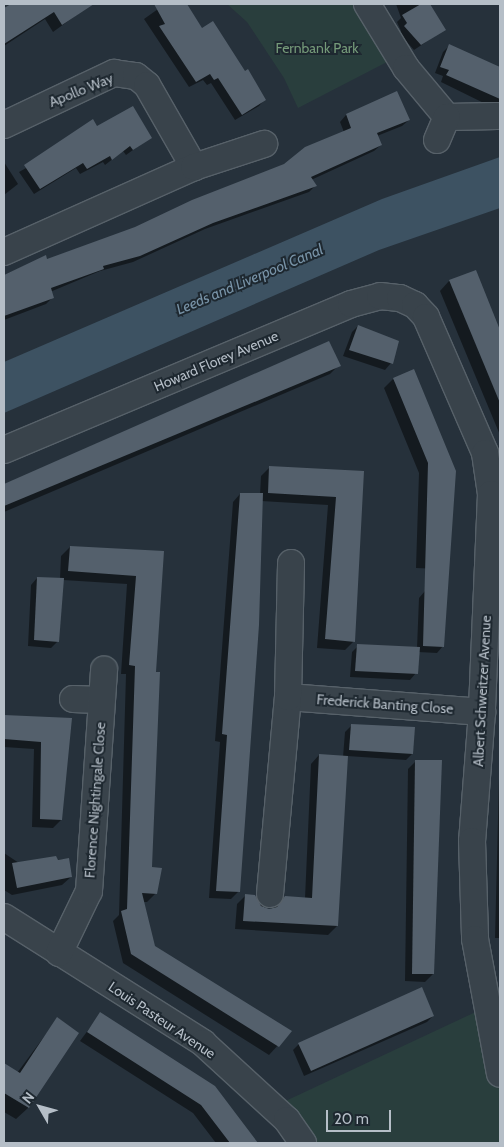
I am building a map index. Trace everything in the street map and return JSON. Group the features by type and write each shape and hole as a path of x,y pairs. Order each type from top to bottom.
{"street":[{"path":"366,4 442,129 497,116"},
{"name":"Apollo Way","path":"8,123 114,74 136,76 148,85 194,167"},
{"path":"4,252 194,167 264,144"},
{"name":"Howard Florey Avenue","path":"4,450 351,304 380,296 400,298 414,305 426,317"},
{"name":"Albert Schweitzer Avenue","path":"426,317 486,453 491,494 482,712 472,841 475,939 495,1033 500,1074"},
{"path":"270,894 288,697 291,563"},
{"name":"Florence Nightingale Close","path":"59,953 88,891 104,670"},
{"name":"Frederick Banting Close","path":"288,697 482,712"},
{"path":"73,699 102,700"},
{"name":"Louis Pasteur Avenue","path":"4,917 203,1043 287,1120 303,1143"}],"green space":[{"name":"Fernbank Park","path":"227,4 355,4 387,62 298,108 284,78 247,22"},
{"path":"482,1009 500,1091 500,1143 310,1143 277,1105"}],"water":[{"name":"Leeds and Liverpool Canal","path":"500,157 500,208 379,250 4,413 4,362 382,199"}],"building":[{"path":"11,4 94,4 62,25 54,12 4,44 4,8"},
{"path":"154,4 187,4 202,28 213,21 245,71 248,69 266,100 242,115 218,78 214,80 210,74 196,82 159,26 165,24"},
{"path":"421,4 430,4 446,30 421,45 404,26 407,23 402,15"},
{"path":"449,44 500,67 500,99 446,75 449,70 440,67"},
{"path":"397,91 410,120 377,133 382,145 311,177 317,186 213,223 140,256 103,266 104,269 51,288 54,298 4,316 4,275 46,255 47,259 135,227 192,200 284,164 305,147 351,128 346,114"},
{"path":"133,106 152,138 133,150 130,146 112,160 110,156 87,169 83,163 40,189 24,165 93,119 97,126"},
{"path":"476,270 500,330 500,403 449,280"},
{"path":"358,325 399,341 393,364 349,350"},
{"path":"329,341 341,366 4,506 4,484"},
{"path":"414,369 456,471 444,647 423,646 428,463 393,378"},
{"path":"269,466 364,471 355,642 325,639 336,497 268,493"},
{"path":"240,493 263,493 259,625 240,892 216,891 227,735 222,734"},
{"path":"70,546 164,551 156,672 160,672 152,867 162,868 157,894 142,893 155,946 292,1031 279,1047 131,954 121,911 127,909 135,666 129,665 136,576 68,571"},
{"path":"37,577 64,578 59,642 34,640"},
{"path":"357,644 420,647 418,674 355,671"},
{"path":"4,715 72,718 62,820 40,819 41,742 4,739"},
{"path":"351,724 415,727 413,754 349,750"},
{"path":"319,754 348,756 338,926 243,921 245,894 255,895 261,906 269,909 277,907 285,896 312,898"},
{"path":"415,760 442,760 434,974 412,974"},
{"path":"56,856 58,860 69,858 72,877 17,888 12,863"},
{"path":"422,987 434,1016 311,1071 298,1043"},
{"path":"100,1012 215,1086 258,1143 230,1143 201,1105 87,1032"},
{"path":"57,1017 79,1033 29,1108 4,1093 4,1063 20,1073"}]}
